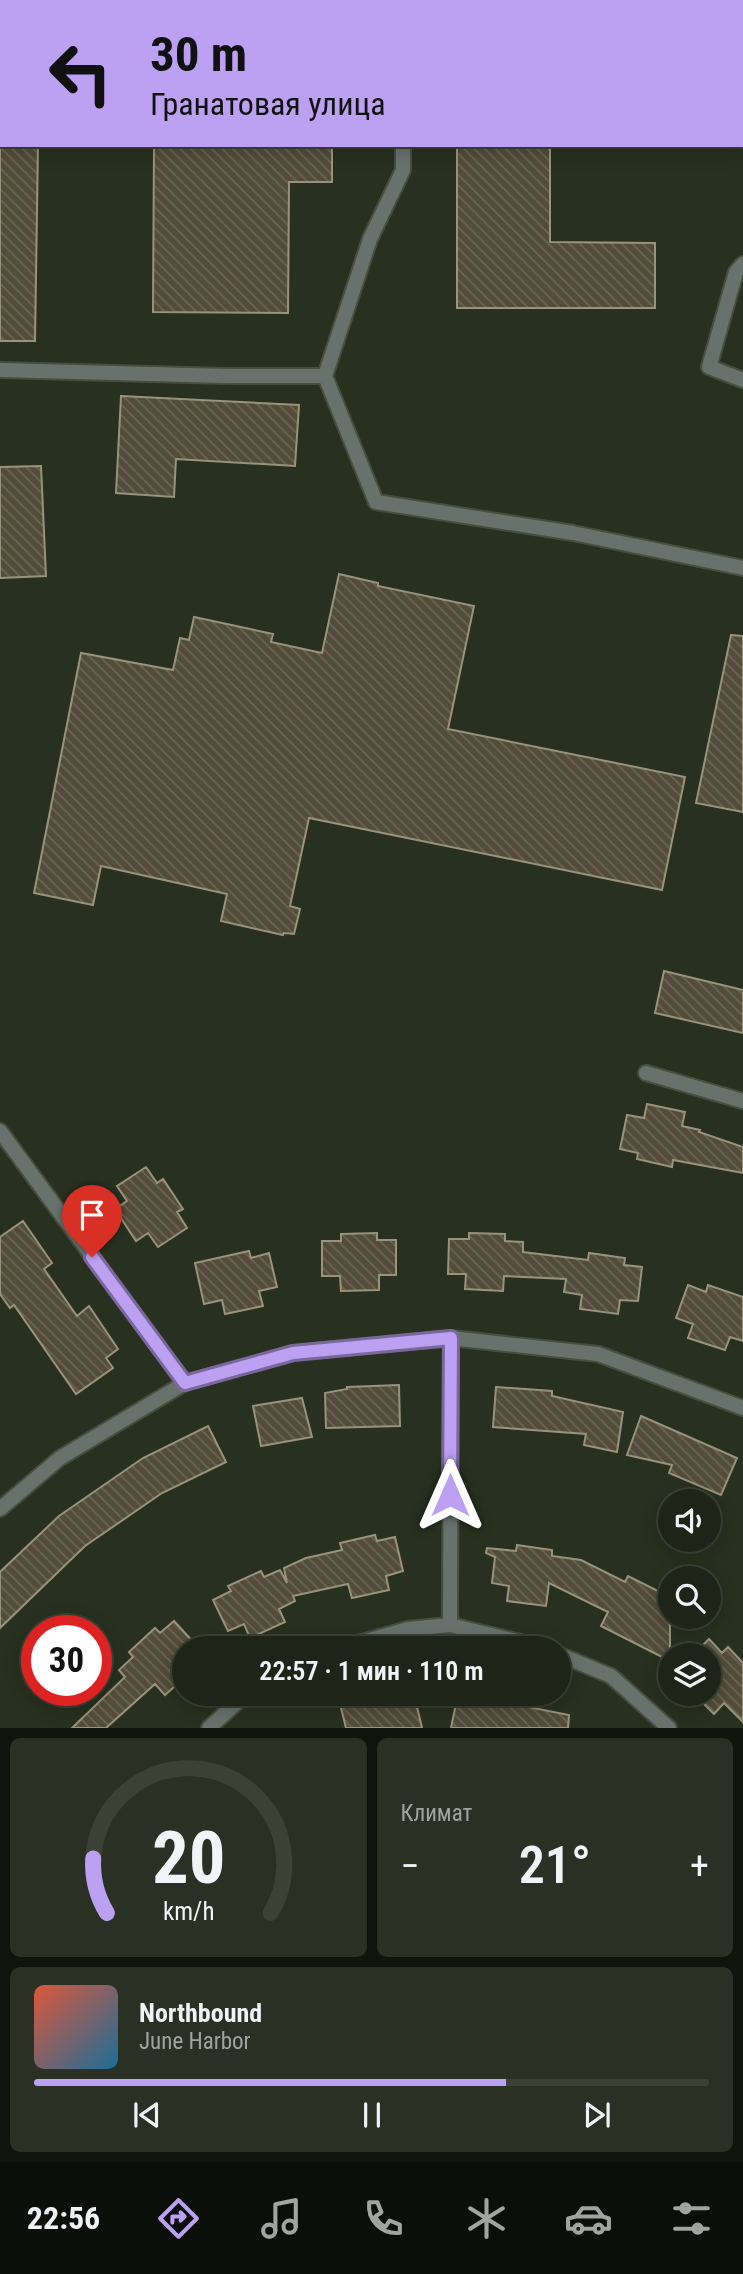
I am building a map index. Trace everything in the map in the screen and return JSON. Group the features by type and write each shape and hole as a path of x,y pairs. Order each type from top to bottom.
{"street":[{"path":"403,147 403,170 370,239 325,376 376,502 573,533 743,568"},
{"path":"743,264 736,272 709,367 743,380"},
{"path":"0,370 325,376"},
{"path":"646,1073 743,1101"},
{"path":"0,1131 185,1383"},
{"path":"450,1625 451,1338"},
{"path":"0,1509 60,1458 185,1383 293,1353 451,1338 598,1354 743,1408"},
{"path":"383,1636 408,1629 450,1625 495,1636"},
{"path":"571,1659 611,1676 669,1728"},
{"path":"209,1728 233,1706"}],"building":[{"path":"0,147 38,147 35,341 0,341"},
{"path":"154,147 332,147 332,182 289,182 288,313 153,312"},
{"path":"457,147 550,147 550,242 655,243 655,308 457,308"},
{"path":"121,396 299,405 295,466 176,459 174,497 116,493"},
{"path":"41,466 46,576 0,578 0,467"},
{"path":"339,574 378,583 378,586 474,606 448,729 685,777 662,890 309,818 290,906 300,909 294,934 283,935 221,921 227,894 101,866 93,905 34,893 81,653 173,670 180,638 189,640 194,617 273,634 271,642 322,653"},
{"path":"731,635 743,636 743,812 696,803"},
{"path":"664,971 743,990 743,1033 655,1013"},
{"path":"647,1104 685,1112 682,1126 743,1147 743,1173 673,1160 672,1167 637,1159 638,1153 620,1149 627,1115 644,1118"},
{"path":"146,1167 157,1183 163,1179 183,1209 177,1212 187,1228 158,1247 148,1233 136,1241 115,1209 127,1201 117,1186"},
{"path":"23,1221 52,1263 44,1269 77,1316 89,1306 118,1349 106,1358 113,1368 76,1394 14,1305 10,1308 0,1294 0,1237"},
{"path":"377,1233 377,1240 396,1240 396,1275 379,1275 379,1290 341,1291 340,1276 322,1276 322,1241 341,1241 341,1234"},
{"path":"469,1233 505,1234 505,1241 523,1242 523,1252 588,1260 589,1253 625,1258 624,1265 642,1267 638,1301 620,1300 618,1314 580,1309 582,1295 564,1292 566,1279 504,1276 503,1291 465,1289 466,1274 448,1274 449,1239 469,1239"},
{"path":"249,1251 251,1258 269,1253 277,1287 259,1291 263,1306 225,1314 222,1300 204,1304 195,1263"},
{"path":"688,1285 706,1292 708,1285 743,1297 743,1341 730,1337 725,1350 688,1338 693,1324 676,1318"},
{"path":"399,1385 400,1426 326,1428 325,1393 347,1387"},
{"path":"496,1387 552,1391 552,1396 623,1412 617,1452 584,1445 586,1434 493,1427"},
{"path":"302,1398 312,1437 261,1446 253,1406"},
{"path":"641,1416 737,1458 721,1495 721,1489 707,1489 669,1473 672,1465 627,1455"},
{"path":"208,1426 226,1462 162,1493 85,1546 0,1628 0,1572 59,1516 143,1458"},
{"path":"375,1535 377,1541 395,1537 403,1571 386,1576 389,1590 352,1598 348,1584 293,1596 295,1601 279,1609 285,1622 254,1636 249,1636 244,1624 228,1631 213,1600 231,1591 228,1586 261,1571 264,1577 280,1570 287,1583 284,1568 306,1558 342,1550 340,1543"},
{"path":"517,1545 552,1550 552,1556 581,1560 625,1582 628,1576 658,1591 658,1629 670,1629 670,1643 658,1643 658,1655 601,1626 608,1612 549,1583 546,1606 507,1601 509,1586 492,1583 495,1557 486,1553 487,1548 516,1551"},
{"path":"174,1621 188,1636 172,1636 172,1689 165,1695 155,1684 106,1728 72,1728 95,1706 112,1706 112,1690 125,1677 119,1670 133,1657 129,1652 155,1628 160,1633"},
{"path":"728,1647 743,1663 743,1722 724,1703 714,1714 706,1706 721,1706 721,1652"},
{"path":"340,1706 417,1706 422,1728 346,1728"},
{"path":"456,1706 523,1706 569,1715 568,1728 451,1728"}],"route":[{"path":"92,1257 185,1383 293,1353 451,1338 450,1495"}]}
